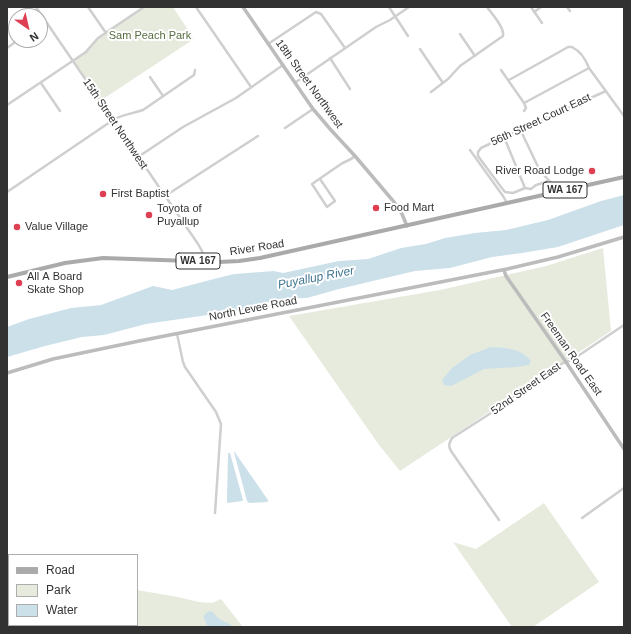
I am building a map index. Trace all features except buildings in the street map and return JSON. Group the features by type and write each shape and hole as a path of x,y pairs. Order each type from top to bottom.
{"main road":[{"name":"WA 167","path":"507,204 624,177"},
{"name":"River Road","path":"7,277 65,263 103,258 230,262 261,258 507,204"}],"street":[{"name":"15th Street Northwest","path":"36,7 195,240 202,251 205,262"},
{"path":"88,7 106,33"},
{"path":"7,105 86,52 96,40 144,7"},
{"path":"196,7 252,86"},
{"path":"388,7 408,36"},
{"path":"296,82 345,48 410,7"},
{"path":"431,92 460,66 501,39 504,34 501,27 487,7"},
{"path":"531,7 542,23"},
{"path":"534,12 541,7"},
{"path":"567,7 570,11"},
{"name":"18th Street Northwest","path":"245,8 313,109 394,202 402,214 407,226"},
{"path":"268,44 316,12 322,14 345,48"},
{"path":"460,34 475,56"},
{"path":"509,80 571,47 577,49 624,116"},
{"path":"420,49 443,82"},
{"path":"330,58 350,89"},
{"path":"138,157 171,134 236,98 283,65"},
{"path":"524,103 589,68"},
{"path":"7,192 113,120 120,116 143,110 194,75 195,70"},
{"path":"502,70 524,103 526,108 524,111"},
{"path":"150,77 163,96"},
{"path":"41,83 60,111"},
{"name":"56th Street Court East","path":"525,188 513,193 505,192 478,156 478,152 481,148 550,115 606,91"},
{"path":"285,128 313,109"},
{"path":"520,130 540,171 559,191"},
{"path":"165,196 258,136"},
{"path":"504,137 525,188 531,189 536,185 549,181"},
{"path":"470,150 503,196 507,204"},
{"path":"320,179 335,201 327,207 312,184 355,156"},
{"name":"North Levee Road","path":"7,372 53,359 139,340 177,334 266,315 504,270 558,257 624,237"},
{"name":"Freeman Road East","path":"504,270 506,276 623,444 624,449"},
{"name":"52nd Street East","path":"499,520 451,451 449,443 452,438 563,363 572,360 624,325"},
{"path":"177,334 185,367 216,412 221,424 215,513"},
{"path":"582,518 624,488"}],"green space":[{"name":"Sam Peach Park","path":"144,7 173,7 194,39 100,101 73,61 80,56 95,40"},
{"path":"603,248 611,331 400,471 379,445 289,316 440,290 546,266"},
{"path":"544,503 599,582 533,627 512,627 453,542 476,549"},
{"path":"138,590 199,602 212,603 221,599 243,627 20,627 138,626"}],"water":[{"name":"Puyallup River","path":"624,195 624,225 558,247 492,257 450,268 415,271 307,298 277,299 249,309 146,324 104,335 82,337 7,357 7,327 29,319 71,308 101,305 153,286 172,290 234,274 274,271 283,273 339,261 368,259 401,248 426,244 445,238 506,230 548,220 601,201"},
{"path":"491,347 508,348 518,351 523,353 531,361 529,365 484,369 451,386 444,385 442,380 452,368 470,355"},
{"path":"234,451 268,502 249,503 247,501"},
{"path":"228,453 230,453 243,500 228,503 227,502"},
{"path":"210,611 233,627 208,627 204,616"}],"place":[{"name":"River Road Lodge","path":"592,171"},
{"name":"First Baptist","path":"103,194"},
{"name":"Food Mart","path":"376,208"},
{"name":"Toyota of Puyallup","path":"149,215"},
{"name":"Value Village","path":"17,227"},
{"name":"All A Board Skate Shop","path":"19,283"}]}
